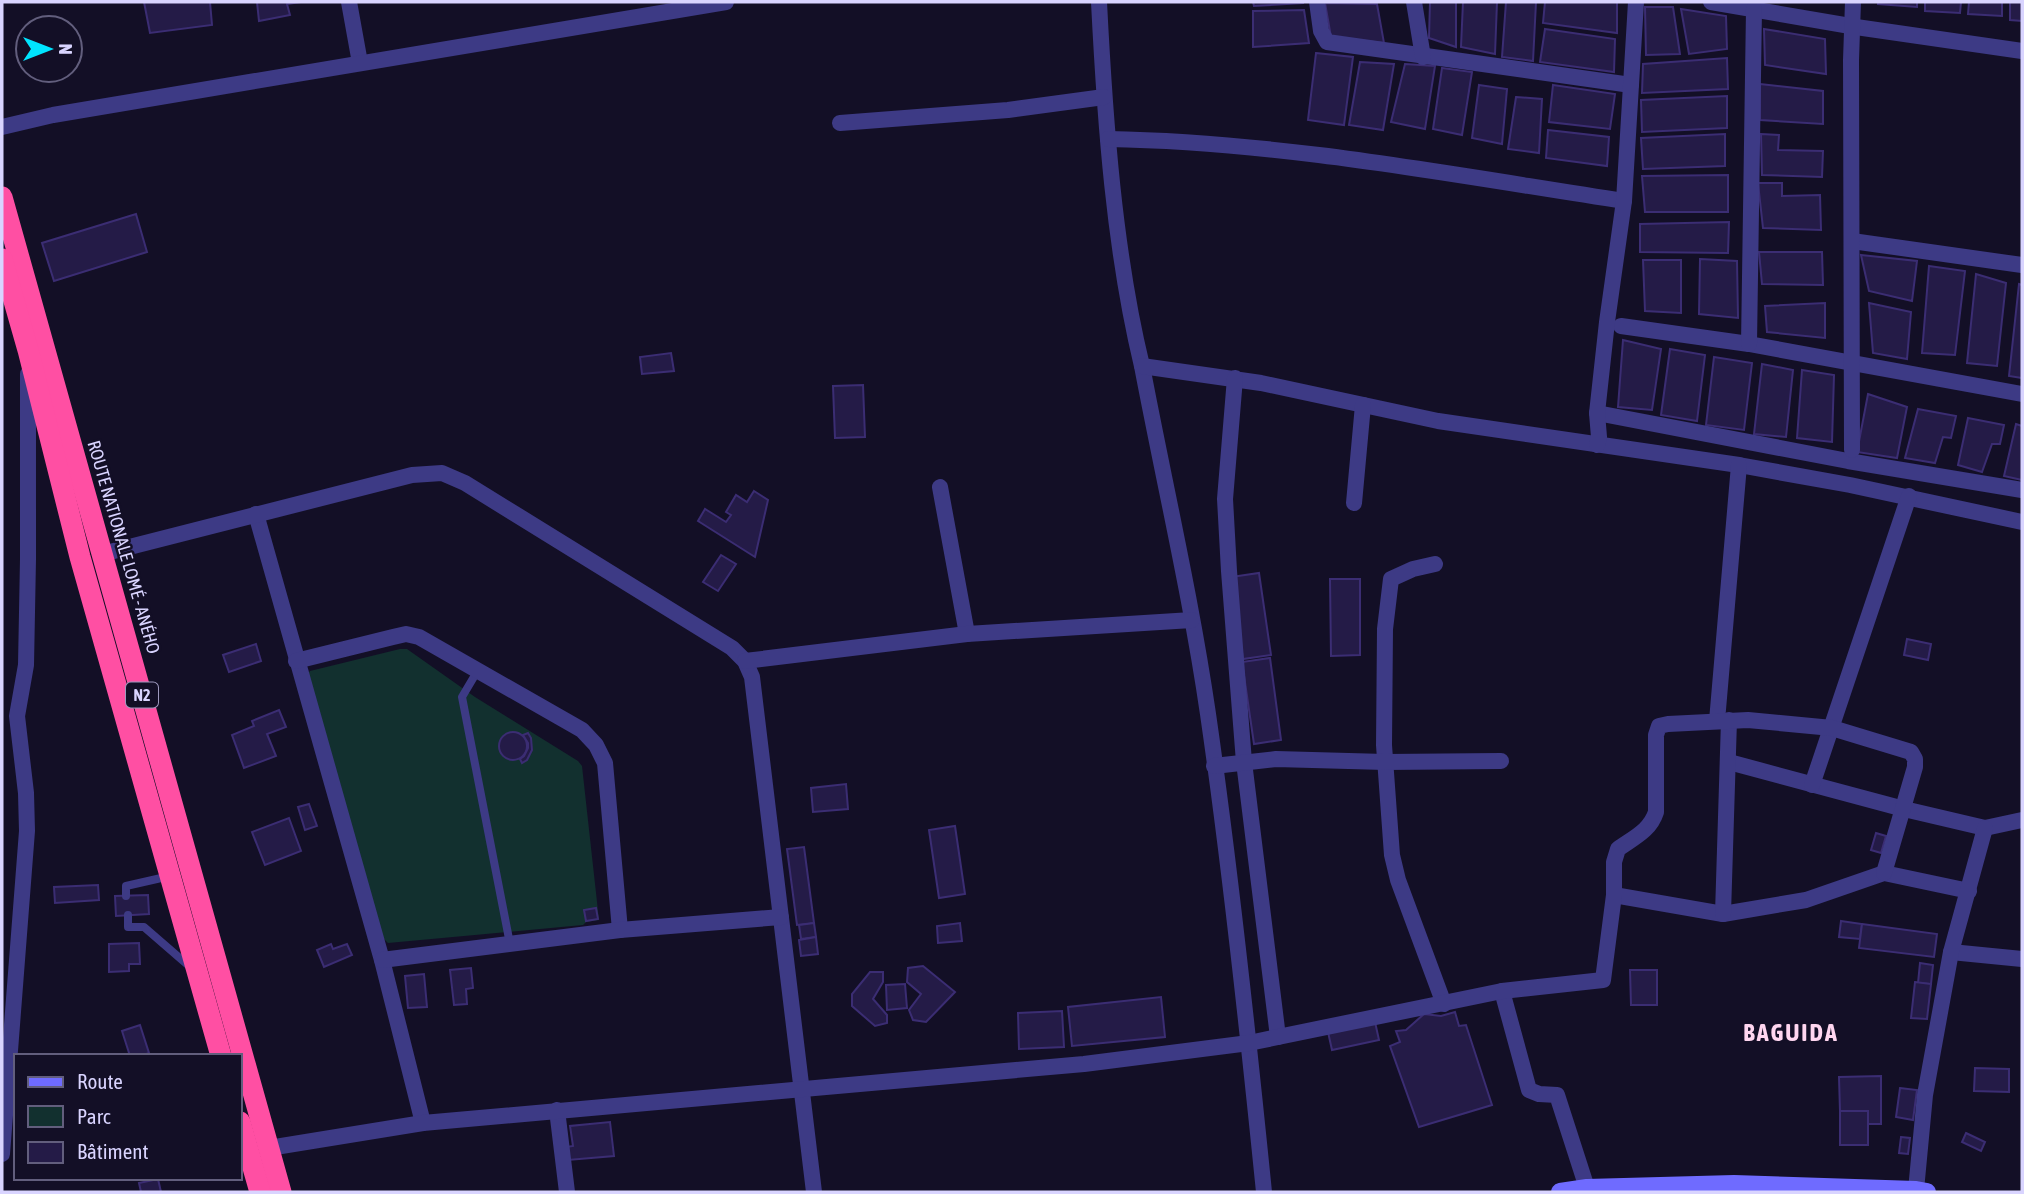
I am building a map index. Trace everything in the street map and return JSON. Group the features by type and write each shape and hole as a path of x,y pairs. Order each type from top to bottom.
{"highway":[{"name":"ROUTE NATIONALE LOMÉ - ANÉHO","path":"2,197 281,1192"},
{"name":"N2","path":"2,259 28,350 80,557 220,1054"},
{"path":"242,1129 260,1192"}],"street":[{"path":"349,2 360,63"},
{"path":"2,127 53,115 726,2"},
{"path":"1099,2 1108,139 1133,330 1192,620 1208,714 1249,1043 1264,1192"},
{"path":"1317,2 1321,32 1327,42 1631,85"},
{"path":"1414,2 1423,57"},
{"path":"1597,444 1597,413 1607,322 1624,201 1636,2"},
{"path":"1711,2 1853,27 2022,51"},
{"path":"1852,450 1853,2"},
{"path":"1749,344 1754,9"},
{"path":"840,123 1008,110 1104,97"},
{"path":"1108,139 1319,154 1624,201"},
{"path":"1852,241 2022,265"},
{"path":"1620,326 1749,344 2022,394"},
{"path":"2,1154 27,831 26,793 10,715 26,666 28,350"},
{"path":"1142,366 1235,378 1438,421 1739,465 1909,496 2022,522"},
{"path":"1235,378 1225,499 1228,571 1244,762 1278,1037"},
{"path":"1354,503 1363,405"},
{"path":"1597,413 1848,461 2022,490"},
{"path":"1723,914 1729,762 1723,721 1739,465"},
{"path":"102,554 412,475 442,473 465,483 732,648 745,661 752,677 814,1192"},
{"path":"940,487 967,634"},
{"path":"1812,785 1909,496"},
{"path":"256,514 382,960 424,1123"},
{"path":"1435,564 1413,569 1391,579 1385,629 1385,762 1392,855 1398,880 1444,1004"},
{"path":"745,661 967,634 1192,620"},
{"path":"296,661 406,634 419,637 582,730 596,745 605,763 620,930"},
{"path":"269,1148 424,1123 1084,1064 1249,1043 1502,990 1603,980 1614,895 1614,862 1618,849 1653,822 1656,812 1656,735 1659,726 1668,723 1748,720 1832,728 1911,752 1915,767 1884,873"},
{"path":"1214,766 1276,760 1501,761"},
{"path":"1729,762 1985,828 2022,820"},
{"path":"1560,1192 1587,1188 1734,1184 1922,1191 1925,1095 1951,952 1985,828"},
{"path":"1614,895 1723,914 1806,900 1884,873 1969,891"},
{"path":"382,960 620,930 781,917"},
{"path":"1951,952 2022,959"},
{"path":"1502,990 1529,1090 1539,1094 1557,1095 1587,1188"},
{"path":"557,1110 567,1192"}],"lane":[{"path":"478,670 462,697 510,944"},
{"path":"126,896 126,886 170,876"},
{"path":"128,915 128,927 145,927 197,973"}],"green space":[{"path":"407,649 475,697 582,766 599,920 583,925 388,943 383,938 304,679 310,671"}],"building":[{"path":"144,2 210,2 212,25 150,33"},
{"path":"257,2 301,2 287,4 290,15 259,21"},
{"path":"1253,2 1303,2 1303,3 1254,6"},
{"path":"1430,2 1456,2 1456,47 1429,38"},
{"path":"1463,2 1497,2 1495,54 1461,47"},
{"path":"1506,2 1536,2 1533,61 1502,57"},
{"path":"1545,2 1617,2 1617,33 1543,23"},
{"path":"1917,2 1917,7 1878,4"},
{"path":"1925,2 1961,2 1960,13 1925,11"},
{"path":"1969,2 2002,2 2002,16 1968,14"},
{"path":"2010,2 2022,2 2022,21 2010,20"},
{"path":"1325,3 1377,4 1384,43 1331,37"},
{"path":"1645,7 1673,7 1680,54 1646,55"},
{"path":"1681,9 1726,16 1727,49 1689,54"},
{"path":"1304,10 1309,43 1253,47 1253,11"},
{"path":"1545,29 1615,39 1614,72 1540,62"},
{"path":"1764,29 1825,39 1826,74 1765,65"},
{"path":"1316,53 1353,57 1344,125 1308,120"},
{"path":"1727,58 1728,89 1642,93 1643,64"},
{"path":"1360,62 1394,64 1383,130 1349,125"},
{"path":"1405,64 1435,66 1425,129 1391,122"},
{"path":"1442,68 1472,72 1462,135 1433,129"},
{"path":"1760,84 1823,91 1823,124 1760,120"},
{"path":"1479,85 1507,89 1502,144 1472,138"},
{"path":"1553,85 1615,94 1610,129 1549,122"},
{"path":"1727,96 1727,128 1642,132 1641,100"},
{"path":"1516,97 1542,99 1539,153 1508,149"},
{"path":"1548,130 1609,137 1607,166 1546,158"},
{"path":"1725,134 1725,166 1643,169 1641,138"},
{"path":"1761,134 1779,135 1778,150 1823,151 1822,177 1762,175"},
{"path":"1728,175 1728,212 1645,212 1642,176"},
{"path":"1758,183 1782,183 1782,196 1820,195 1821,230 1763,228"},
{"path":"136,214 147,252 54,281 42,243"},
{"path":"1729,222 1728,253 1640,252 1640,224"},
{"path":"1759,252 1822,252 1823,285 1762,284"},
{"path":"1861,255 1917,261 1912,301 1869,291"},
{"path":"1700,259 1737,261 1738,318 1699,314"},
{"path":"1643,260 1681,260 1681,313 1645,311"},
{"path":"1929,266 1965,271 1955,355 1922,353"},
{"path":"1976,274 2006,283 1997,366 1967,363"},
{"path":"2019,284 2022,285 2022,378 2009,376"},
{"path":"1825,303 1825,338 1767,332 1765,306"},
{"path":"1869,303 1911,312 1907,359 1873,353"},
{"path":"1623,340 1661,349 1652,410 1618,407"},
{"path":"1670,349 1705,355 1697,421 1661,415"},
{"path":"671,353 674,371 642,374 640,357"},
{"path":"1714,357 1752,363 1744,430 1706,425"},
{"path":"1762,364 1793,370 1786,437 1754,434"},
{"path":"1802,370 1834,375 1832,442 1797,438"},
{"path":"863,385 865,437 835,438 833,386"},
{"path":"1868,394 1907,407 1897,458 1857,452"},
{"path":"1918,409 1956,416 1951,438 1943,437 1935,463 1905,458"},
{"path":"1968,418 2004,425 2000,444 1992,444 1982,472 1958,465"},
{"path":"2016,424 2022,426 2022,480 2004,476"},
{"path":"754,491 768,500 755,557 698,521 705,509 726,522 731,515 726,512 736,495 747,502"},
{"path":"721,555 736,564 718,591 703,582"},
{"path":"1259,573 1271,655 1243,659 1231,577"},
{"path":"1330,579 1360,579 1360,655 1331,656"},
{"path":"1907,639 1931,644 1928,660 1904,655"},
{"path":"256,644 261,661 229,672 223,655"},
{"path":"1270,658 1281,740 1254,744 1242,662"},
{"path":"279,710 286,727 267,734 276,756 244,768 232,735 254,726 252,721"},
{"path":"513,732 523,736 527,746 523,756 513,760 503,756 499,746 503,736"},
{"path":"528,733 532,750 527,760 522,763 520,759 528,748 523,735"},
{"path":"846,784 848,809 813,812 811,788"},
{"path":"309,804 317,826 305,830 298,807"},
{"path":"289,818 301,851 265,865 252,832"},
{"path":"955,826 965,894 939,898 929,830"},
{"path":"1876,833 1886,836 1881,853 1871,850"},
{"path":"804,847 814,923 797,925 787,849"},
{"path":"98,885 99,900 55,903 54,887"},
{"path":"148,895 149,914 116,916 115,896"},
{"path":"596,908 598,919 586,921 584,910"},
{"path":"1841,921 1862,924 1860,939 1839,937"},
{"path":"814,923 816,937 801,939 799,925"},
{"path":"960,923 962,941 938,943 937,926"},
{"path":"1862,924 1937,934 1934,957 1859,948"},
{"path":"816,937 818,954 801,956 799,940"},
{"path":"139,943 140,964 129,964 129,971 109,972 109,944"},
{"path":"331,944 333,949 347,944 352,955 324,967 317,950"},
{"path":"1920,963 1933,965 1931,984 1918,983"},
{"path":"923,966 955,992 926,1022 913,1020 909,1010 921,994 907,982 908,968"},
{"path":"471,968 473,988 466,989 467,1004 454,1005 450,970"},
{"path":"1630,970 1657,970 1657,1005 1631,1005"},
{"path":"870,972 883,972 883,982 873,999 887,1015 887,1023 875,1026 852,1006 852,994"},
{"path":"424,974 427,1007 408,1008 405,976"},
{"path":"1915,982 1931,984 1927,1019 1911,1018"},
{"path":"905,984 907,1008 887,1010 886,985"},
{"path":"1161,997 1165,1037 1072,1046 1068,1007"},
{"path":"1062,1011 1064,1047 1019,1049 1018,1013"},
{"path":"1455,1012 1459,1026 1466,1025 1492,1105 1419,1127 1390,1046 1400,1042 1396,1031 1406,1030 1424,1014 1441,1016"},
{"path":"1375,1022 1379,1040 1332,1050 1328,1032"},
{"path":"140,1025 149,1053 129,1054 122,1031"},
{"path":"1975,1068 2009,1069 2009,1092 1974,1091"},
{"path":"1881,1076 1881,1124 1868,1124 1868,1111 1840,1111 1839,1077"},
{"path":"1900,1088 1917,1090 1913,1120 1896,1117"},
{"path":"1840,1111 1868,1111 1868,1145 1840,1145"},
{"path":"610,1122 614,1156 568,1160 566,1147 573,1146 570,1126"},
{"path":"1966,1133 1985,1142 1981,1151 1962,1142"},
{"path":"1901,1137 1910,1138 1908,1154 1899,1153"},
{"path":"158,1180 161,1192 141,1192 139,1183"}],"district":[{"name":"BAGUIDA","path":"1791,1032"}]}
